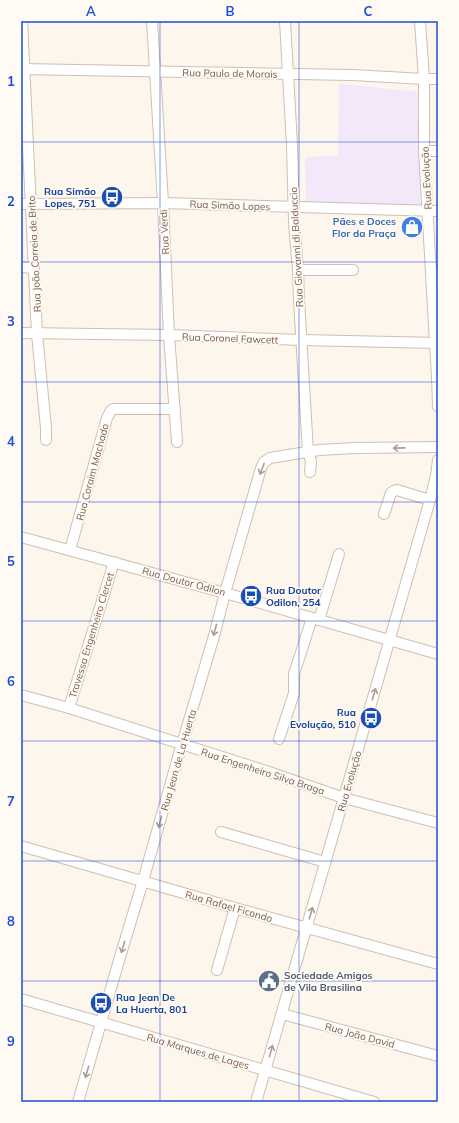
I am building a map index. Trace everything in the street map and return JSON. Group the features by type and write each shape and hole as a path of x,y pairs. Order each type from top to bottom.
{"street":[{"name":"Rua João Correia de Brito","path":"22,21 26,205 34,268 37,334 46,440"},
{"name":"Rua Verdi","path":"152,21 169,335 177,442"},
{"name":"Rua Giovanni di Balduccio","path":"285,21 299,300 308,452 311,461 310,472"},
{"name":"Rua Evolução","path":"420,21 424,79 424,151 433,211 438,406"},
{"name":"Rua Paulo de Morais","path":"22,69 352,75 438,79"},
{"path":"424,151 438,151"},
{"name":"Rua Simão Lopes","path":"26,205 163,204 433,211"},
{"path":"21,267 34,268"},
{"path":"298,270 353,270"},
{"name":"Rua Coronel Fawcett","path":"21,333 169,335 436,343"},
{"name":"Rua Coraim Machado","path":"70,550 107,418 110,412 113,409 175,409"},
{"path":"308,452 355,448 438,447"},
{"name":"Rua Jean de La Huerta","path":"78,1102 264,462 270,458 308,452"},
{"name":"Rua Evolução","path":"256,1102 430,500 438,460"},
{"path":"384,514 391,493 397,490 430,500"},
{"name":"Rua Doutor Odilon","path":"21,537 438,654"},
{"path":"279,739 294,693 294,674 340,554"},
{"name":"Travessa Engenheiro Clercet","path":"69,708 114,562"},
{"name":"Rua Engenheiro Silva Braga","path":"21,695 69,708 182,744 344,798 438,823"},
{"path":"221,832 325,862"},
{"name":"Rua Rafael Ficondo","path":"21,846 306,928 438,964"},
{"path":"217,970 236,908"},
{"name":"Rua Marques de Lages","path":"21,999 265,1070 351,1099 374,1102"},
{"name":"Rua João David","path":"282,1014 438,1056"}],"shaded area":[{"path":"339,84 413,91 417,93 421,205 306,202 305,157 338,156"}],"place":[{"name":"Rua Simão Lopes, 751","path":"112,197"},
{"name":"Pães e Doces Flor da Praça","path":"412,227"},
{"name":"Rua Doutor Odilon, 254","path":"251,596"},
{"name":"Rua Evolução, 510","path":"371,718"},
{"name":"Sociedade Amigos de Vila Brasilina","path":"269,981"},
{"name":"Rua Jean De La Huerta, 801","path":"101,1003"}]}
